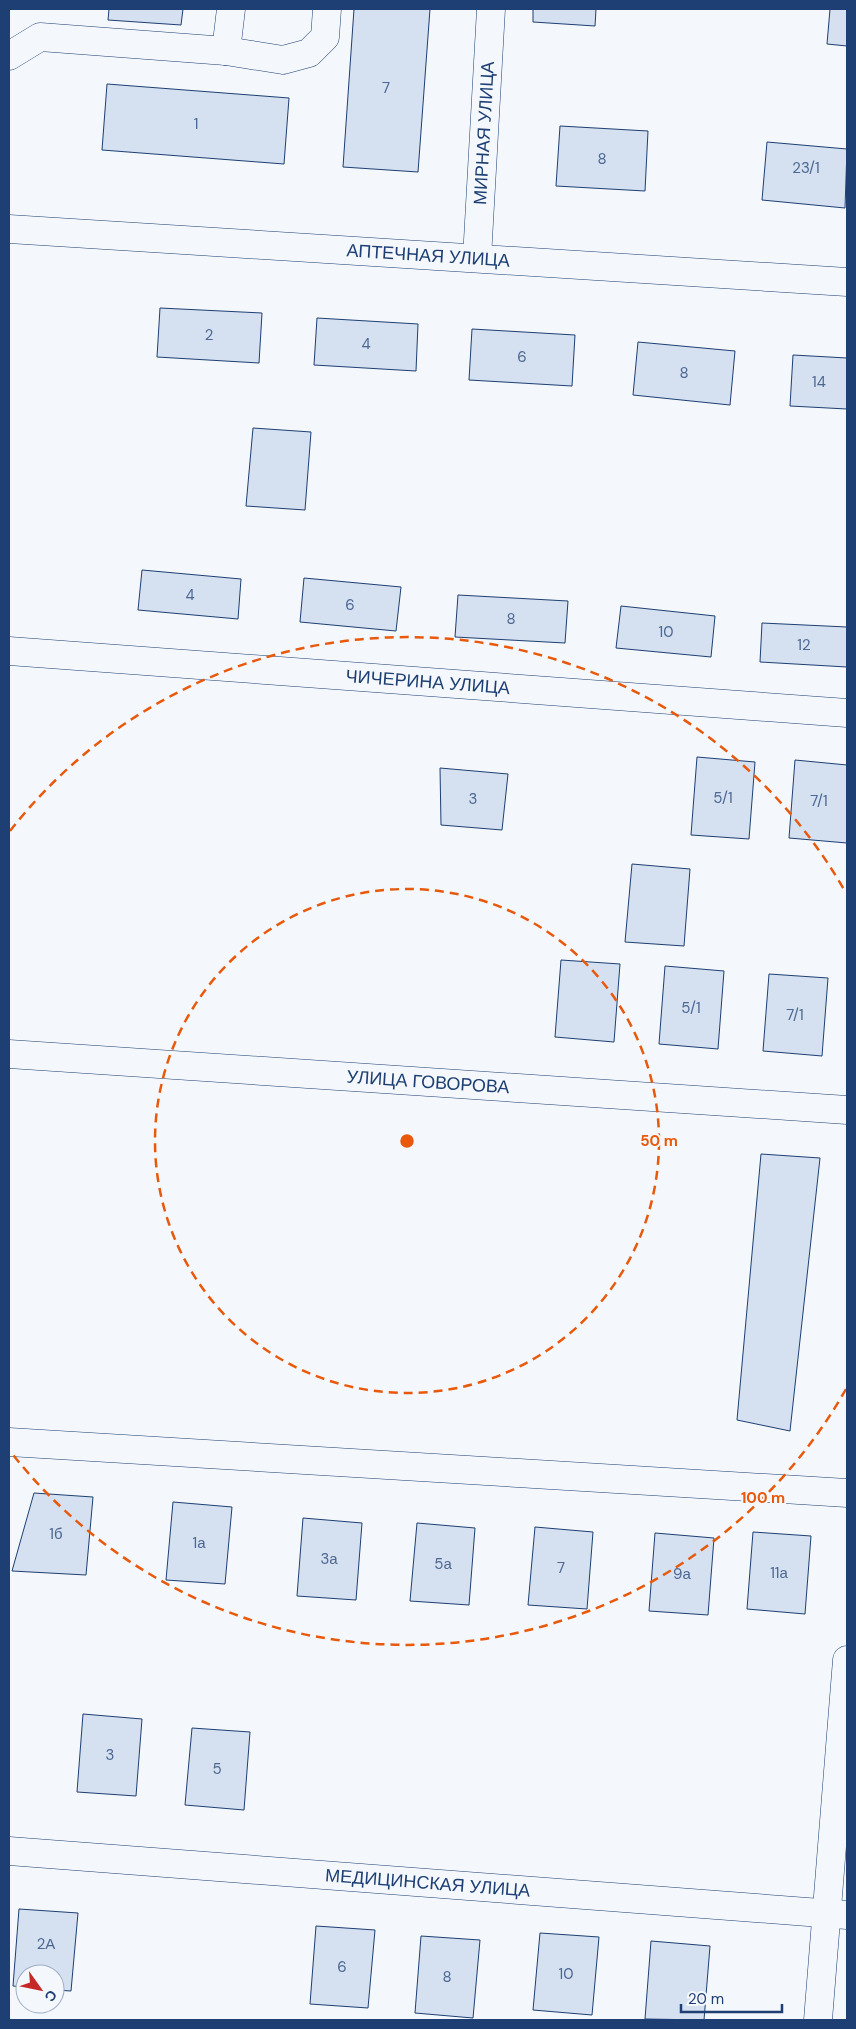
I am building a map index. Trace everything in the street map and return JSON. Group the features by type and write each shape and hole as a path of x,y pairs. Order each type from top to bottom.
{"street":[{"path":"226,52 231,9"},
{"path":"9,56 40,37 226,52 283,60 309,53 325,37 327,9"},
{"name":"МИРНАЯ УЛИЦА","path":"477,258 492,9"},
{"name":"АПТЕЧНАЯ УЛИЦА","path":"9,229 847,282"},
{"name":"ЧИЧЕРИНА УЛИЦА","path":"9,651 847,713"},
{"name":"УЛИЦА ГОВОРОВА","path":"9,1054 847,1110"},
{"path":"9,1442 847,1493"},
{"path":"818,2020 837,1914 847,1660"},
{"name":"МЕДИЦИНСКАЯ УЛИЦА","path":"9,1851 837,1914"}],"building":[{"path":"109,9 183,9 181,25 108,20"},
{"path":"354,9 430,9 418,172 343,167"},
{"path":"533,9 596,9 595,26 533,22"},
{"path":"830,9 847,9 847,46 827,44"},
{"path":"107,84 289,98 284,164 102,150"},
{"path":"560,126 648,131 645,191 556,186"},
{"path":"767,142 847,149 845,208 762,200"},
{"path":"160,308 262,313 259,363 157,357"},
{"path":"317,318 418,324 416,371 314,365"},
{"path":"472,329 575,335 572,386 469,380"},
{"path":"638,342 735,351 730,405 633,395"},
{"path":"793,355 847,358 847,409 790,406"},
{"path":"253,428 311,432 305,510 246,506"},
{"path":"142,570 241,579 238,619 138,610"},
{"path":"304,578 401,587 396,631 300,622"},
{"path":"458,595 568,601 565,643 455,637"},
{"path":"621,606 715,616 711,657 616,648"},
{"path":"762,623 847,627 847,667 760,662"},
{"path":"697,757 755,762 749,839 691,835"},
{"path":"795,760 847,765 847,843 789,838"},
{"path":"440,768 508,774 502,830 441,825"},
{"path":"632,864 690,869 684,946 625,942"},
{"path":"561,960 620,964 614,1042 555,1037"},
{"path":"665,966 724,971 718,1049 659,1044"},
{"path":"769,974 828,978 822,1056 763,1051"},
{"path":"761,1154 820,1158 790,1431 737,1420"},
{"path":"34,1493 93,1497 86,1575 12,1571"},
{"path":"173,1502 232,1507 225,1584 166,1580"},
{"path":"303,1518 362,1523 356,1600 297,1596"},
{"path":"417,1523 475,1528 469,1605 410,1601"},
{"path":"535,1527 593,1532 587,1609 528,1605"},
{"path":"753,1532 811,1536 805,1614 747,1609"},
{"path":"655,1533 714,1538 708,1615 649,1611"},
{"path":"83,1714 142,1719 136,1796 77,1792"},
{"path":"192,1728 250,1732 244,1810 185,1805"},
{"path":"19,1909 78,1913 71,1991 65,1991 65,1964 15,1964 15,1986 13,1986"},
{"path":"316,1926 375,1930 368,2008 310,2004"},
{"path":"540,1933 599,1937 592,2015 533,2010"},
{"path":"421,1936 480,1940 473,2018 415,2013"},
{"path":"651,1941 710,1946 704,2020 645,2019"}]}
